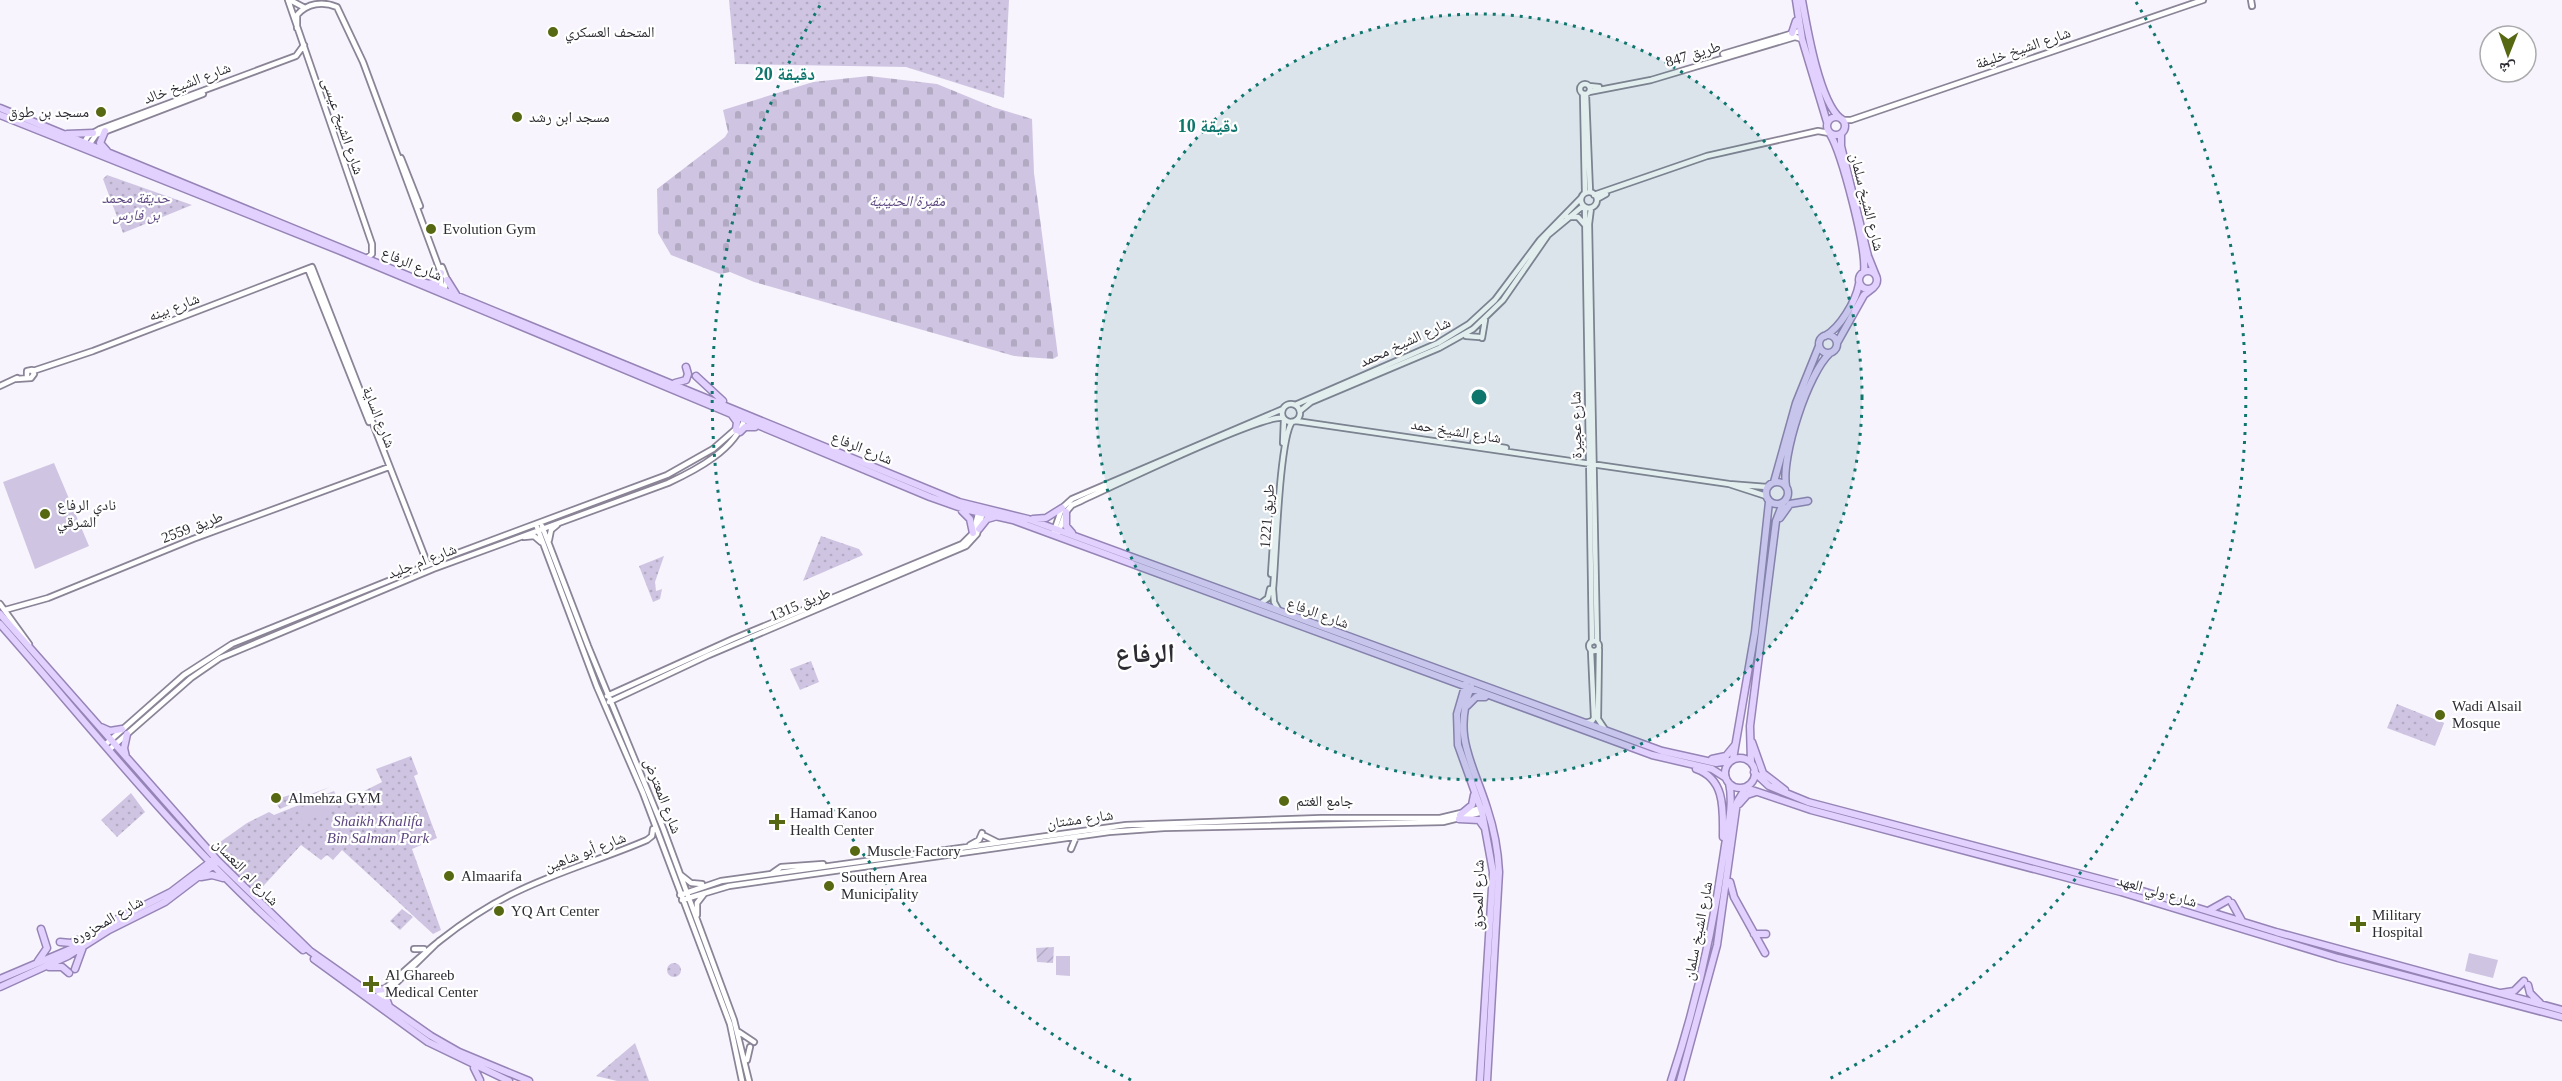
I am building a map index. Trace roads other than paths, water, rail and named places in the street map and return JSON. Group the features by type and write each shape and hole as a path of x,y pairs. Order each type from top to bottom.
{"main road":[{"path":"1802,0 1816,63 1832,110 1842,121 1841,134 1830,133"},
{"path":"1796,3 1802,39 1827,123 1832,118 1842,121"},
{"path":"1792,33 1796,28 1796,3"},
{"name":"شارع الرفاع","path":"0,108 85,147 112,155 367,258 441,292 728,405 759,428 951,505 1028,519 1056,533 1074,536 1279,611 1468,685 1497,699 1652,755 1712,769 1727,781"},
{"name":"شارع الرفاع","path":"0,115 85,147 441,292 729,413 801,436 997,517 1056,533 1444,679 1541,707 1662,751 1719,763 1732,760"},
{"name":"شارع الشيخ سلمان","path":"1827,123 1853,211 1863,256 1864,272"},
{"path":"49,129 75,135 93,133"},
{"path":"105,131 100,144 112,155"},
{"name":"شارع الشيخ سلمان","path":"1841,134 1841,146 1868,256 1876,276"},
{"path":"1869,271 1876,276 1877,281 1873,288 1864,295 1837,343 1814,375 1803,402 1786,466 1788,496 1783,503 1775,530 1748,742 1754,772 1746,788 1738,789 1727,781 1739,736 1766,547 1767,487 1774,482 1796,403 1820,341 1833,331 1858,294 1859,278 1864,272 1869,271"},
{"path":"427,284 437,282 441,273"},
{"path":"447,280 457,297"},
{"path":"1859,284 1867,290 1873,288"},
{"path":"1825,336 1834,337 1837,343"},
{"path":"1819,346 1823,352 1830,352"},
{"path":"670,383 679,384 686,380 688,374 686,367"},
{"path":"696,376 728,405"},
{"path":"729,413 736,419 738,431 747,427 759,428"},
{"path":"1774,482 1786,486"},
{"path":"1768,499 1783,503"},
{"path":"1775,530 1787,506 1808,501"},
{"path":"951,505 968,516 976,531 987,519 997,517"},
{"path":"1028,519 1043,519 1064,510 1066,526 1074,536"},
{"name":"شارع ام النعسان","path":"3,612 33,651 98,725 110,744 126,757 225,878 308,955 375,1001 428,1042 509,1081"},
{"name":"شارع ام النعسان","path":"0,624 110,744 195,848 214,862 310,951 366,991 375,1001 459,1052 529,1081"},
{"path":"1444,679 1456,688 1460,700"},
{"name":"شارع المحرق","path":"1468,685 1460,700 1456,725 1458,745 1473,788 1484,809 1493,885 1485,1030 1486,1081"},
{"name":"شارع المحرق","path":"1468,685 1464,745 1496,841 1499,879 1480,1081"},
{"path":"1465,709 1476,697 1497,699"},
{"path":"98,725 110,731 125,732 126,757"},
{"path":"1750,726 1755,754 1763,773 1796,798"},
{"path":"1706,760 1726,756 1739,736"},
{"path":"1732,760 1742,757 1751,762"},
{"path":"1685,763 1707,773 1719,789 1723,804 1724,857"},
{"name":"شارع ولي العهد","path":"1754,772 1769,786 1796,798 2011,859 2338,958 2562,1017"},
{"name":"شارع الشيخ سلمان","path":"1671,1081 1711,938 1731,801 1727,781"},
{"path":"1460,817 1473,802 1473,788"},
{"name":"شارع الشيخ سلمان","path":"1680,1081 1714,959 1729,874 1738,799 1746,788"},
{"name":"شارع ولي العهد","path":"1746,788 1764,792 1811,810 2011,859 2208,911 2562,1010"},
{"path":"1735,819 1743,798 1752,792 1764,792"},
{"path":"1460,817 1479,820 1488,837"},
{"path":"195,848 201,861 195,877 212,875 225,878"},
{"name":"شارع المحزوره","path":"0,987 42,968 109,930 165,902 214,862"},
{"path":"1729,874 1732,893 1765,953"},
{"name":"شارع المحزوره","path":"0,980 66,951 195,877"},
{"path":"2208,911 2230,902 2243,922"},
{"path":"2167,906 2218,919 2227,917"},
{"path":"30,966 41,959 47,950 41,929"},
{"path":"1754,934 1766,934"},
{"path":"60,942 70,944 90,937"},
{"path":"42,968 60,966 72,971 84,946"},
{"path":"2501,993 2514,991 2526,983 2530,993 2540,1004"},
{"path":"366,991 386,991 386,998 391,1009"},
{"path":"2474,994 2515,1002 2523,1000"},
{"path":"469,1063 483,1080 496,1076"},
{"path":"484,1070 492,1069 520,1081"}],"street":[{"path":"289,0 305,8"},
{"name":"شارع الشيخ عيسى","path":"289,0 314,81 366,226 373,251 367,258"},
{"name":"شارع الشيخ خليفة","path":"1842,121 1851,120 2203,0"},
{"path":"297,28 297,15 305,8 319,3 337,7 356,43 441,273 441,292"},
{"name":"طريق 847","path":"1587,91 1650,77 1800,31"},
{"name":"طريق 847","path":"1587,91 1651,80 1795,37 1802,39"},
{"name":"شارع الشيخ خالد","path":"85,147 93,133 296,56 304,45"},
{"name":"شارع الشيخ خالد","path":"85,147 96,135 105,131 297,57 309,60"},
{"path":"1584,206 1591,208 1587,91"},
{"path":"377,100 408,174 447,280 441,292"},
{"name":"شارع الشيخ محمد","path":"1816,131 1827,123"},
{"name":"شارع الشيخ محمد","path":"1295,405 1438,343 1469,324 1495,300 1540,240 1589,195 1725,152 1816,131 1830,133"},
{"name":"شارع عجيرة","path":"1589,195 1584,206 1594,642"},
{"name":"شارع الشيخ محمد","path":"1300,412 1311,402 1460,337 1485,319 1503,300 1548,235 1567,217 1584,206"},
{"name":"شارع عجيرة","path":"1591,208 1589,224 1591,463"},
{"path":"1567,217 1578,218 1586,225"},
{"name":"شارع بينه","path":"0,386 310,268"},
{"name":"شارع الساية","path":"310,268 426,563"},
{"path":"1460,337 1470,335 1480,338 1485,319"},
{"path":"1056,533 1064,510 1072,499 1283,409 1289,404 1295,405 1300,412 1294,422 1283,418 1271,418 1064,510"},
{"path":"1283,409 1283,418"},
{"name":"شارع الشيخ حمد","path":"1300,412 1316,421 1612,467 1729,484 1767,487"},
{"name":"شارع ام جليد","path":"110,744 191,678 220,658 433,569 516,538 540,526 570,519 690,472 714,456 738,431 744,416"},
{"name":"طريق 1221","path":"1260,604 1268,598 1270,591 1283,418"},
{"name":"شارع الشيخ حمد","path":"1294,422 1343,426 1591,463"},
{"name":"طريق 1221","path":"1279,611 1274,602 1273,589 1287,431 1294,422"},
{"name":"شارع ام جليد","path":"125,732 184,675 232,644 416,570 426,563 540,526 677,470 738,431"},
{"name":"طريق 2559","path":"3,612 388,468"},
{"name":"شارع الشيخ حمد","path":"1729,484 1768,499"},
{"name":"طريق 1315","path":"603,702 712,651 970,544 981,511"},
{"path":"516,538 534,536 546,545 551,530 570,519"},
{"name":"شارع المعترض","path":"540,526 603,702 648,808 730,1024 742,1081"},
{"name":"شارع المعترض","path":"546,545 649,791 737,1029 749,1081"},
{"path":"387,588 426,563 433,569"},
{"path":"101,576 105,567 117,570"},
{"path":"0,604 3,612 14,621"},
{"path":"16,609 12,615 14,621 33,651"},
{"path":"1585,723 1592,722 1594,718 1589,645 1594,642 1599,649 1598,719 1609,732"},
{"path":"1591,651 1599,649"},
{"path":"604,684 610,690 620,693 616,706 618,718"},
{"name":"شارع أبو شاهين","path":"386,991 429,947 513,893 647,840 654,833 648,808"},
{"name":"شارع مشتان","path":"681,898 709,891 1076,837 1164,828 1439,820 1460,817 1484,809"},
{"path":"1262,821 1270,814"},
{"name":"شارع مشتان","path":"687,896 708,885 771,874 783,867 812,864 828,866 1126,825 1262,821 1439,820"},
{"path":"967,847 984,835 999,843"},
{"path":"1071,849 1076,837"},
{"name":"شارع أبو شاهين","path":"647,840 657,842 666,857"},
{"path":"677,871 691,883 708,885"},
{"path":"701,932 696,906 699,898 709,891"},
{"name":"شارع أبو شاهين","path":"375,1001 439,941"},
{"path":"414,949 429,947"},
{"path":"737,1029 752,1044 747,1065"}],"place":[{"name":"المتحف العسكري","path":"553,32"},
{"name":"مسجد بن طوق","path":"101,112"},
{"name":"مسجد ابن رشد","path":"517,117"},
{"name":"Evolution Gym","path":"431,229"},
{"name":"نادي الرفاع الشرقي","path":"45,514"},
{"name":"Wadi Alsail Mosque","path":"2440,715"},
{"name":"Almehza GYM","path":"276,798"},
{"name":"جامع الغتم","path":"1284,801"},
{"name":"Hamad Kanoo Health Center","path":"777,822"},
{"name":"Muscle Factory","path":"855,851"},
{"name":"Almaarifa","path":"449,876"},
{"name":"Southern Area Municipality","path":"829,886"},
{"name":"YQ Art Center","path":"499,911"},
{"name":"Military Hospital","path":"2358,924"},
{"name":"Al Ghareeb Medical Center","path":"371,984"}],"district":[{"name":"الرفاع","path":"1145,653"}],"park label":[{"name":"مقبرة الحنينية","path":"907,201"},
{"name":"حديقة محمد بن فارس","path":"136,206"},
{"name":"Shaikh Khalifa Bin Salman Park","path":"378,830"}]}
